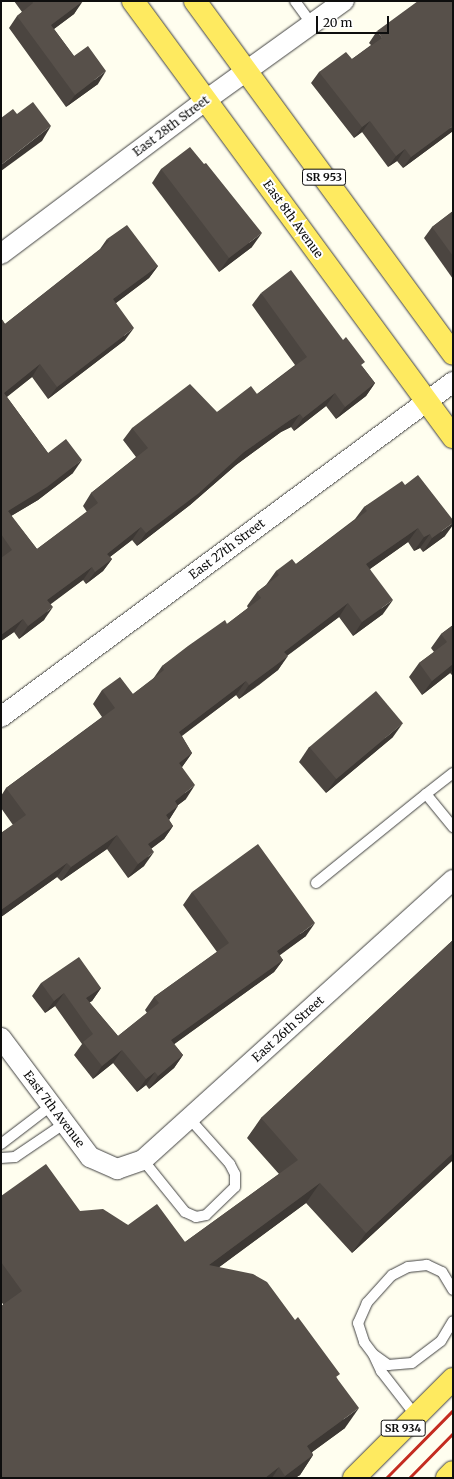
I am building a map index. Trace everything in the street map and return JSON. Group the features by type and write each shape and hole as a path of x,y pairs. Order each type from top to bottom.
{"main road":[{"name":"East 8th Avenue","path":"133,1 453,437"},
{"name":"SR 953","path":"195,1 453,354"},
{"name":"SR 934","path":"354,1478 453,1379"},
{"path":"447,1478 453,1472"}],"street":[{"name":"East 28th Street","path":"1,254 206,100 344,1"},
{"name":"East 27th Street","path":"1,717 453,382"},
{"name":"East 26th Street","path":"117,1169 143,1160 453,880"},
{"name":"East 7th Avenue","path":"3,1046 52,1105 90,1157 117,1169"}],"lane":[{"path":"295,1 312,24"},
{"path":"316,884 453,773"},
{"path":"426,794 453,827"},
{"path":"1,1144 52,1105"},
{"path":"143,1160 185,1212 196,1217 206,1215 235,1187 235,1174 230,1164 189,1118"},
{"path":"1,1158 15,1157 64,1123"},
{"path":"416,1416 381,1371 373,1354 364,1342 358,1323 367,1303 392,1275 408,1266 427,1265 442,1272 453,1274"},
{"path":"442,1272 453,1290"},
{"path":"373,1354 388,1365 412,1364 441,1341 453,1321"}],"building":[{"path":"32,1 83,1 51,25 74,56 88,46 106,71 75,95 17,16 33,3"},
{"path":"418,1 453,1 453,126 411,157 405,149 396,156 370,121 362,127 319,72 346,52 352,59 382,38 377,31"},
{"path":"33,102 51,126 1,165 1,118 13,109 17,114"},
{"path":"190,147 204,164 206,163 262,233 229,258 161,169"},
{"path":"453,211 453,256 432,227"},
{"path":"127,225 158,266 113,299 134,328 57,387 40,364 4,393 48,453 66,439 82,460 47,487 8,511 37,549 98,503 91,493 148,448 132,428 190,384 217,412 251,386 257,394 307,357 261,293 291,270 343,340 346,337 365,362 361,365 375,383 345,407 335,393 303,418 300,414 290,420 244,452 199,493 146,533 141,527 107,554 112,559 95,572 92,567 47,600 53,607 28,626 23,619 1,635 1,558 12,550 1,534 1,318 5,324 102,248 109,241 107,239"},
{"path":"418,475 453,520 453,523 432,538 430,534 424,537 418,528 366,564 393,600 362,622 348,603 284,652 288,656 249,685 246,681 179,732 192,753 179,763 195,785 175,801 178,806 166,815 173,826 148,844 154,852 138,864 117,835 71,867 67,863 1,910 1,833 26,815 6,788 115,708 102,690 120,677 133,694 164,670 162,666 188,646 225,620 227,624 261,598 257,592 279,575 276,571 292,559 296,564 367,511 364,507 402,481 405,485"},
{"path":"453,625 453,664 432,681 419,663 447,642 441,634"},
{"path":"376,691 403,723 336,779 309,747"},
{"path":"258,844 315,923 277,951 283,960 171,1040 183,1055 158,1076 155,1072 146,1079 122,1050 102,1066 83,1042 93,1034 64,993 54,1001 41,983 79,957 101,988 86,998 118,1036 159,1003 154,997 229,943 192,892"},
{"path":"453,940 453,1153 366,1233 320,1183 209,1265 253,1274 267,1282 295,1320 298,1317 340,1374 336,1377 359,1408 307,1446 313,1455 285,1476 279,1467 265,1478 1,1478 1,1306 22,1291 1,1262 1,1196 46,1164 80,1211 103,1209 128,1225 157,1204 185,1242 298,1160 261,1118"}],"railway":[{"path":"386,1478 453,1410"},
{"path":"409,1478 453,1433"}]}
